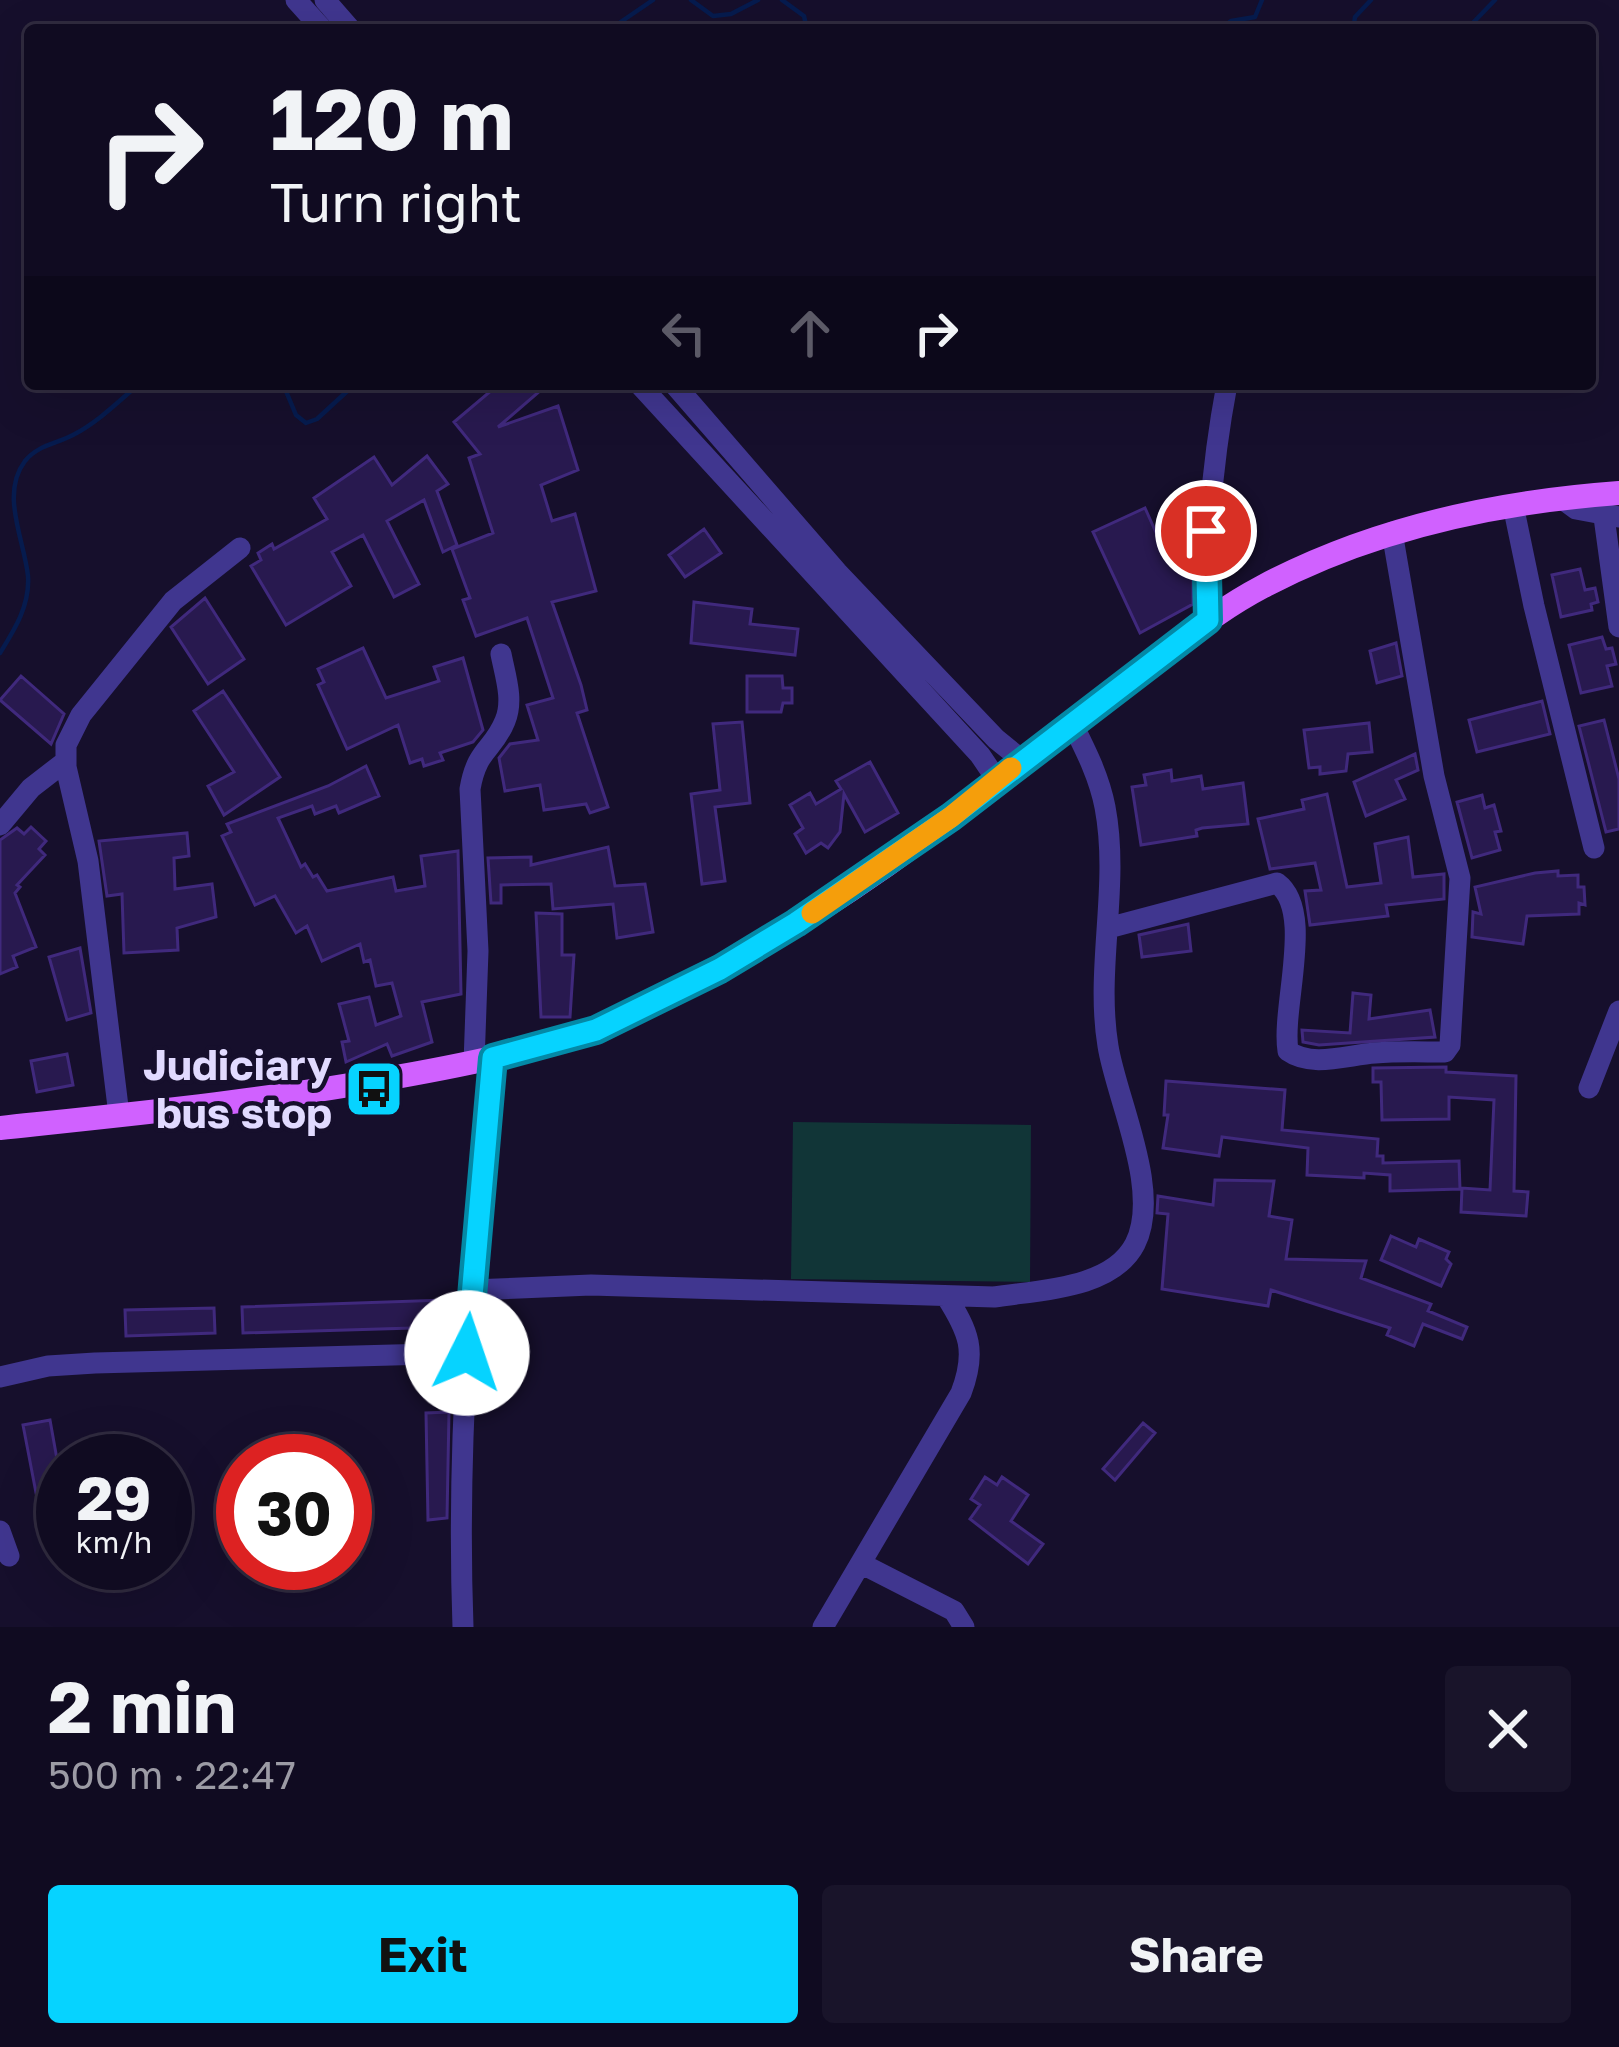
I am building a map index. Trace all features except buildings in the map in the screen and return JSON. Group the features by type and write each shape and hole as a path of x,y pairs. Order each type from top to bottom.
{"main road":[{"path":"0,1128 268,1098 484,1061 596,1030 720,969 816,910 951,817 1208,620 1261,587 1392,532 1513,505 1619,493"}],"street":[{"path":"296,0 318,24"},
{"path":"325,0 346,24"},
{"path":"645,390 980,755 997,780"},
{"path":"679,390 838,572 996,740 1022,760"},
{"path":"1208,620 1206,531 1226,390"},
{"path":"1561,498 1576,508 1611,517 1619,627"},
{"path":"1513,505 1594,848"},
{"path":"1108,928 1276,883 1288,891 1294,911 1288,1051 1298,1059 1445,1052 1450,1045 1460,878 1435,776 1392,532"},
{"path":"119,1115 88,861 66,745 82,715 173,602 240,548"},
{"path":"463,1627 461,1442 484,1061 470,789 474,763 507,719 501,654"},
{"path":"472,1290 592,1285 994,1297 1099,1276 1122,1264 1138,1240 1139,1165 1130,1116 1108,1052 1103,1012 1108,928 1106,810 1095,772 1071,721"},
{"path":"0,825 31,788 66,761"},
{"path":"1588,1088 1619,1010"},
{"path":"823,1627 961,1393 971,1366 965,1326 946,1295"},
{"path":"0,1377 48,1366 95,1363 467,1353"},
{"path":"0,1531 9,1556"},
{"path":"862,1564 954,1611 964,1627"}],"green space":[{"path":"793,1122 1031,1125 1030,1282 791,1279"}],"waterway":[{"path":"618,24 653,0"},
{"path":"691,0 713,16 731,14 758,0"},
{"path":"782,0 804,16 806,24"},
{"path":"1227,24 1255,17 1262,0"},
{"path":"1354,24 1371,0"},
{"path":"1472,24 1495,0"},
{"path":"0,653 27,597 28,576 14,502 18,474 36,451 82,430 132,390"},
{"path":"286,390 296,415 306,423 348,390"}],"slow traffic":[{"path":"812,913 951,817 1011,768"}],"place":[{"name":"Judiciary bus stop","path":"374,1089"}],"route":[{"path":"467,1353 493,1058 596,1030 656,1003 796,923 951,817 1208,620 1206,531"}]}
